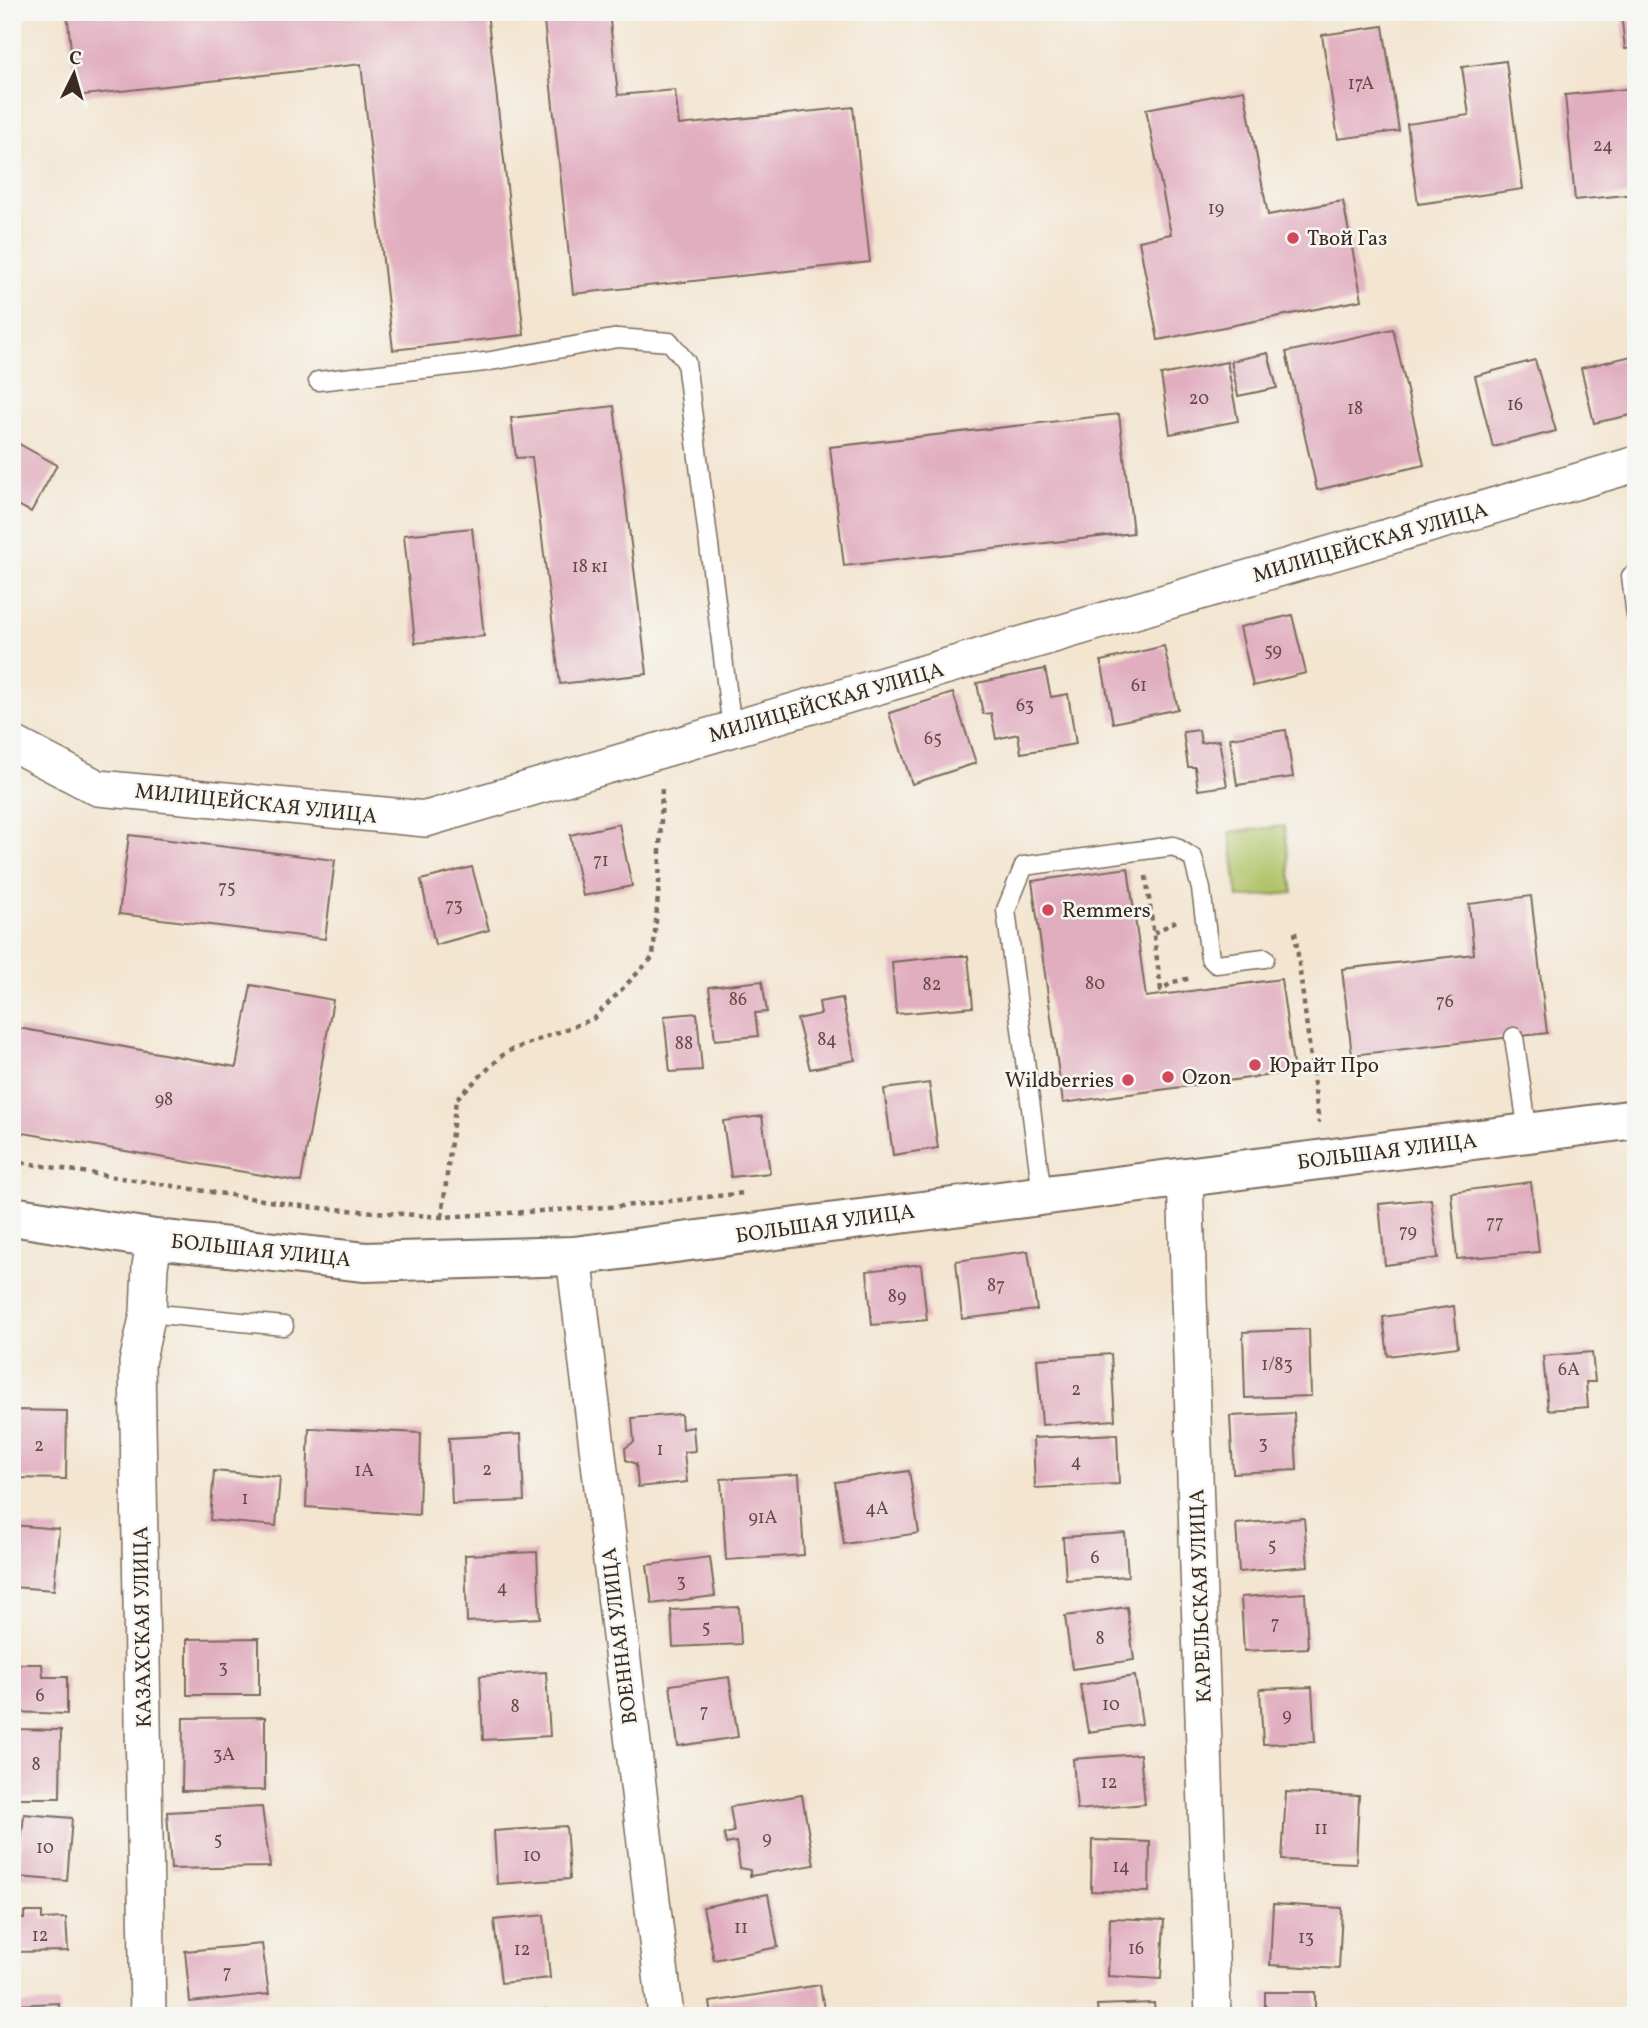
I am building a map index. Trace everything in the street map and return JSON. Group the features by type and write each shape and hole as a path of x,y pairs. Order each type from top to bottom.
{"street":[{"name":"МИЛИЦЕЙСКАЯ УЛИЦА","path":"12,743 98,788 426,819 1636,464"},
{"name":"БОЛЬШАЯ УЛИЦА","path":"12,1216 155,1239 365,1262 574,1256 1636,1119"},
{"name":"КАРЕЛЬСКАЯ УЛИЦА","path":"1185,1177 1213,2016"},
{"name":"КАЗАХСКАЯ УЛИЦА","path":"148,2016 137,1363 148,1313 150,1266 155,1239"},
{"name":"ВОЕННАЯ УЛИЦА","path":"574,1256 666,2016"}],"lane":[{"path":"318,381 485,362 618,338 670,342 687,362 732,729"},
{"path":"1636,576 1631,576 1636,616"},
{"path":"1042,1195 1006,910 1024,866 1174,846 1193,859 1201,889 1210,958 1216,964 1265,958"},
{"path":"1514,1037 1528,1133"},
{"path":"148,1313 284,1325"}],"path":[{"path":"442,1217 456,1098 506,1052 593,1019 653,957 663,800 660,750"},
{"path":"1146,870 1161,990 1173,982 1199,978"},
{"path":"1154,933 1178,920 1181,908"},
{"path":"1295,932 1320,1128"},
{"path":"12,1161 308,1207 442,1217 623,1206"}],"green space":[{"path":"1284,826 1293,893 1238,898 1230,832"}],"building":[{"path":"67,12 487,12 524,335 393,350 361,64 76,96"},
{"path":"543,12 609,12 618,95 675,90 679,125 853,107 870,262 573,294"},
{"path":"1621,12 1636,12 1636,48 1625,49"},
{"path":"1383,26 1399,131 1338,139 1322,35"},
{"path":"1506,61 1523,189 1418,204 1407,124 1469,115 1462,67"},
{"path":"1636,88 1636,194 1575,200 1565,95"},
{"path":"1244,90 1268,215 1343,201 1362,300 1158,340 1139,241 1171,234 1146,109"},
{"path":"1393,329 1424,465 1317,490 1286,352"},
{"path":"1268,353 1277,388 1238,396 1231,361"},
{"path":"1636,355 1636,414 1594,423 1581,368"},
{"path":"1535,360 1556,431 1493,447 1475,376"},
{"path":"1227,362 1238,421 1170,434 1161,375"},
{"path":"614,406 647,674 560,684 532,457 516,458 511,418"},
{"path":"1119,414 1133,533 844,566 830,447"},
{"path":"12,440 57,465 31,512 12,502"},
{"path":"472,528 484,636 415,643 404,535"},
{"path":"1292,615 1306,673 1253,686 1240,627"},
{"path":"1164,646 1178,709 1113,723 1101,661"},
{"path":"1045,669 1051,697 1068,694 1076,744 1021,753 1018,734 996,739 991,713 983,714 977,683"},
{"path":"953,693 976,763 912,784 889,713"},
{"path":"1199,730 1201,743 1219,740 1227,786 1198,790 1195,767 1188,767 1183,732"},
{"path":"1286,730 1293,777 1237,785 1230,738"},
{"path":"619,824 632,886 583,896 570,835"},
{"path":"129,835 335,860 325,939 119,914"},
{"path":"472,867 489,930 435,945 421,880"},
{"path":"1128,868 1146,997 1281,979 1294,1072 1063,1103 1032,881"},
{"path":"1531,896 1547,1033 1352,1055 1342,969 1474,954 1469,904"},
{"path":"968,956 973,1007 896,1014 892,962"},
{"path":"762,981 767,1012 755,1013 758,1036 715,1040 709,987"},
{"path":"251,985 333,1000 301,1182 12,1131 12,1061 18,1028 236,1067"},
{"path":"842,998 855,1060 810,1069 797,1019 821,1014 819,1002"},
{"path":"697,1013 702,1070 670,1072 664,1016"},
{"path":"929,1083 938,1148 893,1155 884,1089"},
{"path":"762,1116 770,1173 731,1177 723,1121"},
{"path":"1531,1182 1539,1252 1457,1259 1451,1192"},
{"path":"1431,1199 1438,1258 1385,1265 1379,1204"},
{"path":"1028,1251 1037,1310 962,1319 956,1261"},
{"path":"921,1264 927,1320 872,1325 867,1271"},
{"path":"1454,1306 1458,1347 1388,1356 1383,1317"},
{"path":"1309,1329 1311,1396 1245,1398 1243,1332"},
{"path":"1592,1352 1595,1382 1586,1382 1588,1407 1548,1410 1543,1356"},
{"path":"1111,1354 1115,1420 1042,1425 1037,1359"},
{"path":"12,1410 67,1411 66,1479 12,1478"},
{"path":"1294,1413 1297,1470 1233,1473 1230,1416"},
{"path":"681,1414 682,1429 693,1427 695,1451 684,1452 687,1482 638,1487 636,1464 626,1460 625,1448 634,1442 632,1418"},
{"path":"309,1428 421,1433 419,1515 306,1507"},
{"path":"521,1434 524,1501 452,1504 449,1438"},
{"path":"1117,1434 1119,1484 1035,1488 1033,1438"},
{"path":"214,1471 280,1477 276,1526 210,1520"},
{"path":"909,1471 919,1533 844,1544 835,1482"},
{"path":"799,1474 804,1555 726,1560 721,1479"},
{"path":"1304,1518 1308,1566 1239,1572 1236,1524"},
{"path":"12,1525 59,1529 54,1590 12,1587"},
{"path":"1125,1533 1128,1576 1066,1580 1063,1537"},
{"path":"537,1552 540,1618 467,1622 465,1555"},
{"path":"710,1557 715,1596 652,1604 647,1565"},
{"path":"1305,1593 1308,1648 1244,1651 1241,1597"},
{"path":"739,1607 741,1644 673,1647 671,1610"},
{"path":"1127,1607 1134,1660 1072,1669 1065,1616"},
{"path":"259,1638 259,1695 187,1695 187,1639"},
{"path":"12,1664 42,1664 43,1677 67,1677 67,1714 12,1712"},
{"path":"546,1672 550,1736 483,1740 480,1676"},
{"path":"1135,1676 1142,1724 1088,1732 1080,1685"},
{"path":"729,1677 738,1737 678,1746 670,1685"},
{"path":"1312,1687 1315,1742 1263,1744 1260,1689"},
{"path":"265,1717 265,1790 182,1791 183,1718"},
{"path":"12,1729 61,1730 60,1798 12,1798"},
{"path":"1140,1754 1145,1804 1077,1810 1073,1759"},
{"path":"1286,1792 1359,1796 1356,1863 1282,1860"},
{"path":"802,1795 814,1865 750,1876 750,1870 740,1868 736,1842 726,1844 724,1834 734,1832 730,1807"},
{"path":"262,1807 270,1867 171,1869 167,1812"},
{"path":"24,1814 72,1818 67,1881 18,1877"},
{"path":"566,1826 570,1879 497,1884 494,1831"},
{"path":"1092,1840 1150,1842 1149,1892 1091,1891"},
{"path":"768,1894 778,1947 714,1960 703,1907"},
{"path":"1273,1904 1342,1908 1339,1969 1270,1965"},
{"path":"24,1912 42,1912 42,1919 66,1918 68,1951 12,1952 12,1919 24,1919"},
{"path":"544,1915 550,1978 501,1983 494,1920"},
{"path":"1110,1918 1164,1920 1161,1979 1108,1976"},
{"path":"262,1944 269,1994 190,2002 185,1951"},
{"path":"820,1985 825,2015 712,2016 710,2002"},
{"path":"1265,1992 1315,1992 1315,2016 1265,2016"},
{"path":"59,2003 59,2016 12,2016 12,2005"},
{"path":"1154,2003 1155,2016 1098,2016 1097,2005"},
{"path":"548,2009 549,2016 511,2014"}],"place":[{"name":"Твой Газ","path":"1293,238"},
{"name":"Remmers","path":"1048,910"},
{"name":"Юрайт Про","path":"1255,1065"},
{"name":"Ozon","path":"1168,1077"},
{"name":"Wildberries","path":"1128,1080"}]}
